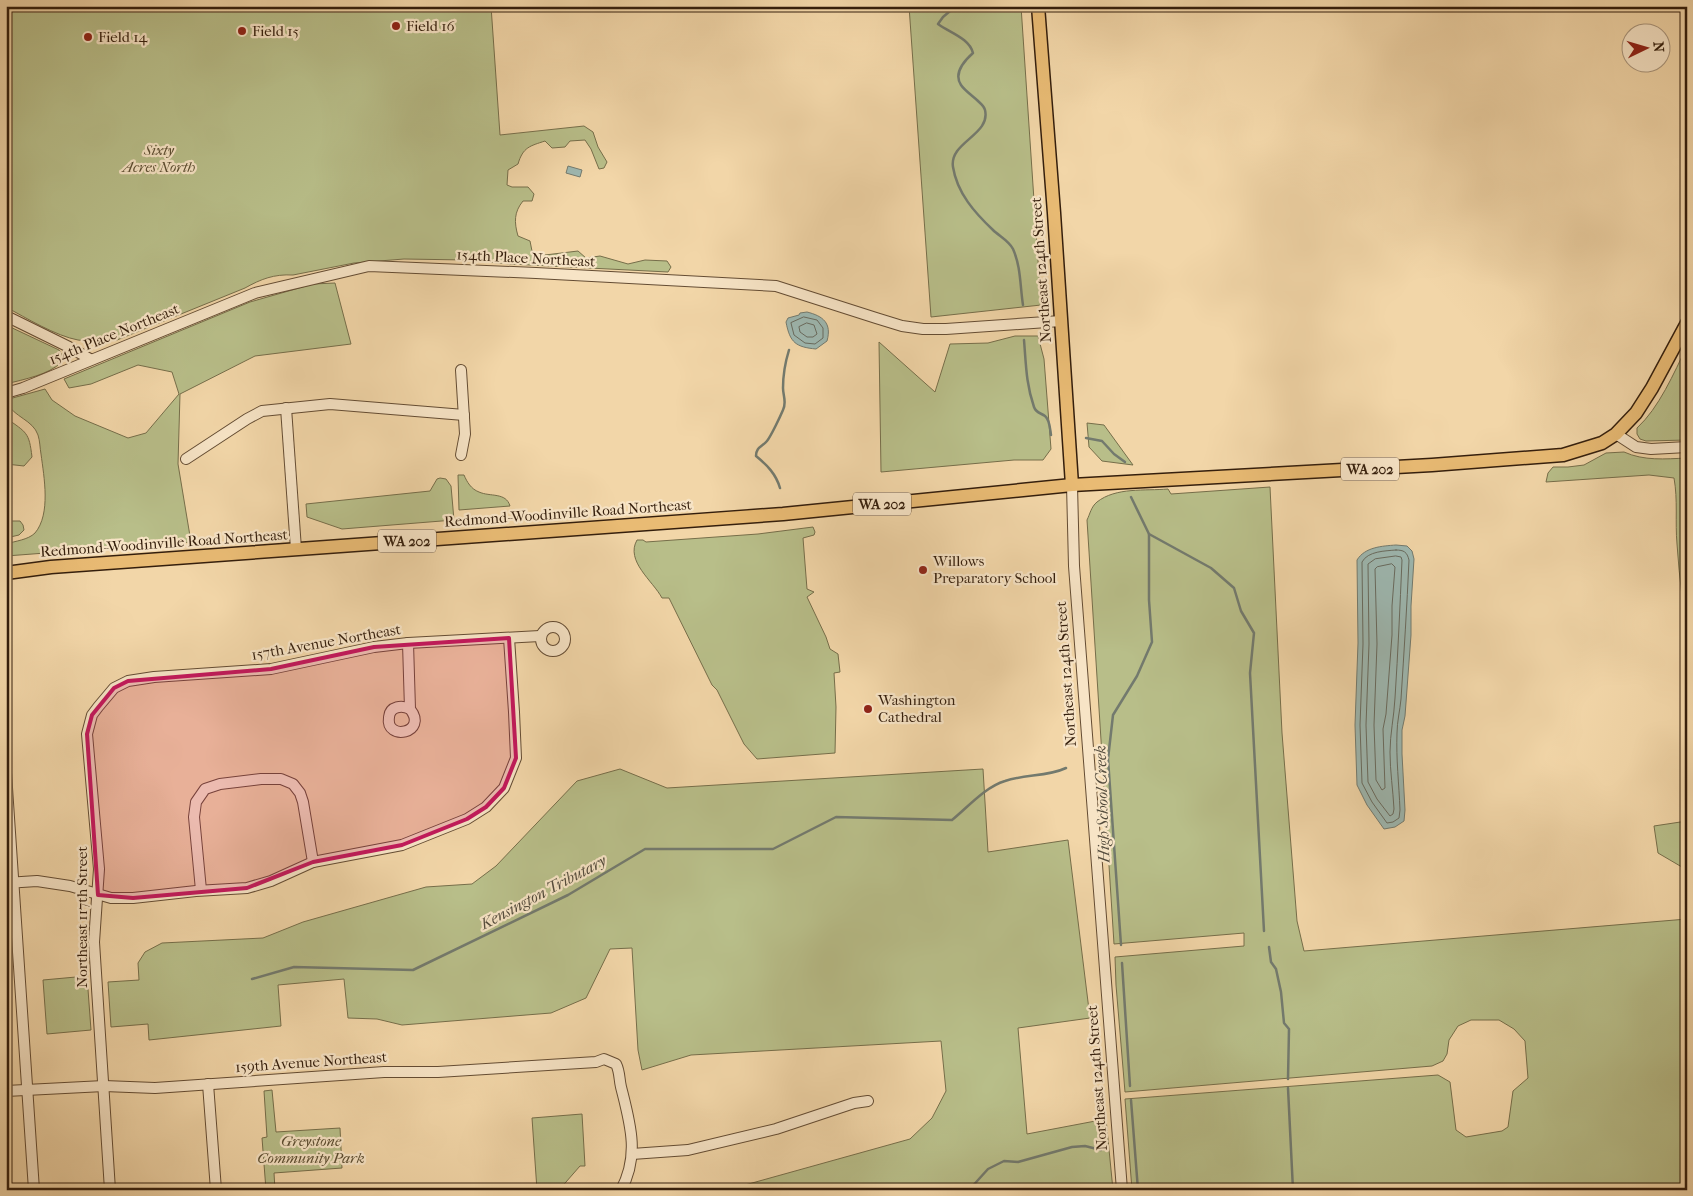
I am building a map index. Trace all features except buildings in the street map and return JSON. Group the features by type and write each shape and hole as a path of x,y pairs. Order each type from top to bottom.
{"main road":[{"name":"Northeast 124th Street","path":"1038,6 1072,486"},
{"name":"WA 202","path":"1072,486 1541,457 1579,451 1602,443 1616,434 1636,412 1652,388 1687,323"},
{"name":"Redmond-Woodinville Road Northeast","path":"6,572 51,567 783,514 1072,486"}],"street":[{"name":"154th Place Northeast","path":"6,393 24,388 90,359 255,293 369,266 776,286 902,326 923,329 1061,321"},
{"path":"6,316 90,359"},
{"path":"461,370 464,414 461,455"},
{"path":"186,459 262,411 330,404 464,414"},
{"path":"286,408 296,549"},
{"path":"1616,434 1636,447 1650,449 1687,447"},
{"name":"Northeast 124th Street","path":"1072,486 1075,575 1122,1190"},
{"name":"157th Avenue Northeast","path":"98,707 114,688 128,681 154,677 271,669 300,664 345,652 408,643 540,636"},
{"path":"10,883 37,881 70,886 111,898 133,898 201,890 247,888 271,881 313,862 402,845 467,819 486,807 504,788 516,758 509,638"},
{"path":"408,643 410,709"},
{"name":"Northeast 117th Street","path":"98,707 92,715 87,734 99,869 94,942 110,1190"},
{"path":"6,773 10,883 34,1190"},
{"path":"201,890 194,817 196,802 205,789 220,784 261,779 281,779 294,784 303,802 313,862"},
{"name":"159th Avenue Northeast","path":"6,1091 104,1086 155,1088 384,1072 456,1071 586,1062 604,1059 616,1064 631,1126 632,1154"},
{"path":"208,1084 216,1190"},
{"path":"621,1190 626,1180 632,1154 688,1150 776,1129 854,1103 868,1101"}],"highlighted area":[{"path":"509,638 516,758 504,788 486,807 467,819 402,845 313,862 247,888 133,898 98,895 87,734 92,715 114,688 128,681 271,669 374,647"}],"green space":[{"name":"Sixty Acres North","path":"6,6 491,6 500,135 584,126 593,132 598,147 607,162 604,168 599,169 585,140 570,141 565,147 552,148 545,141 528,148 522,154 518,164 508,170 507,185 512,187 528,187 534,194 532,201 523,201 516,213 515,222 518,236 530,241 532,251 545,255 578,251 586,258 600,256 628,264 645,260 667,261 671,267 668,272 466,260 404,259 354,263 268,278 117,340 83,341 60,335 6,307"},
{"path":"909,6 1021,6 1041,305 931,317"},
{"path":"335,283 351,344 255,356 180,394 178,464 191,542 6,556 6,544 25,539 35,533 40,525 45,506 44,473 38,435 32,426 10,408 7,403 9,399 45,389 52,400 75,416 128,438 146,433 179,394 172,372 138,365 91,384 69,388 64,379 250,302 313,284"},
{"path":"6,325 59,350 62,355 62,362 43,373 6,384"},
{"path":"1015,336 1038,336 1044,359 1051,449 1043,460 1014,460 881,472 879,342 935,392 950,344 988,343"},
{"path":"1687,346 1687,440 1646,441 1640,439 1637,434 1637,428 1659,400"},
{"path":"6,418 23,430 30,442 32,457 24,466 6,464"},
{"path":"1087,423 1104,425 1133,465 1102,461 1089,447"},
{"path":"1624,452 1647,458 1687,458 1687,649 1676,536 1674,478 1649,475 1546,482 1548,473 1553,467 1584,465 1606,453"},
{"path":"458,475 464,475 476,491 501,497 510,506 459,510"},
{"path":"437,479 446,479 451,486 454,520 342,529 307,517 306,504 430,491"},
{"path":"1270,487 1282,733 1297,921 1304,951 1687,919 1687,1082 1684,1085 1687,1091 1687,1190 1132,1190 1125,1099 1438,1075 1450,1082 1456,1130 1466,1137 1502,1131 1508,1127 1513,1091 1528,1078 1525,1041 1514,1029 1499,1020 1471,1020 1458,1026 1449,1040 1447,1054 1443,1061 1432,1066 1125,1092 1115,957 1244,946 1244,933 1114,944 1087,520 1097,502 1105,497 1122,492 1168,489 1171,494"},
{"path":"6,521 20,521 24,530 19,535 6,538"},
{"path":"813,527 814,535 803,538 807,589 814,592 807,597 830,649 838,654 840,672 834,673 836,707 835,753 757,759 744,744 717,690 712,685 669,598 662,598 637,563 634,548 637,540 646,542 758,534"},
{"path":"620,769 667,788 983,769 988,852 1068,840 1090,1018 1018,1028 1027,1134 1106,1119 1113,1190 727,1190 910,1139 932,1118 946,1091 941,1041 691,1055 642,1070 638,1050 632,948 610,949 586,998 551,1013 402,1025 377,1019 348,1018 344,979 278,985 281,1026 149,1040 148,1024 111,1027 108,982 139,980 138,963 145,952 162,943 263,938 303,922 426,887 472,884 496,866 577,781"},
{"path":"1687,821 1687,870 1658,853 1654,826"},
{"path":"87,976 91,1030 47,1034 43,980"},
{"name":"Greystone Community Park","path":"272,1090 276,1132 340,1128 342,1168 274,1173 275,1190 266,1190 262,1138 267,1137 264,1091"},
{"path":"582,1114 585,1166 580,1166 559,1190 537,1190 532,1118"}],"water":[{"path":"568,166 582,170 580,177 566,173"},
{"path":"807,312 822,318 828,329 827,341 816,349 803,347 795,343 786,322 788,318"},
{"path":"1396,545 1407,546 1412,551 1414,559 1411,635 1405,716 1402,730 1405,810 1404,821 1395,827 1384,829 1367,805 1357,785 1355,725 1358,643 1357,560 1364,552 1369,550"}],"waterway":[{"name":"High School Creek","path":"956,6 938,24 968,43 971,48 973,53 966,60 958,76 961,85 983,106 985,119 982,126 957,151 953,158 955,176 958,185 973,209 1013,249 1019,270 1023,305"},
{"name":"High School Creek","path":"1024,340 1031,399 1036,411 1048,420 1051,435"},
{"path":"780,488 771,470 756,456 756,453 771,435 784,407 783,378 789,350"},
{"name":"High School Creek","path":"1086,438 1102,441 1114,454 1125,462"},
{"name":"High School Creek","path":"1121,945 1108,759 1113,715 1137,676 1152,642 1149,600 1149,534 1131,497"},
{"path":"1149,534 1211,568 1234,588 1241,611 1254,633 1250,673 1264,931"},
{"name":"Kensington Tributary","path":"252,979 294,967 413,970 568,895 645,849 773,849 836,817 952,820 984,793 998,784 1066,768"},
{"path":"1269,947 1271,962 1276,969 1281,992 1284,1023 1289,1029 1288,1079"},
{"name":"High School Creek","path":"1122,963 1130,1086"},
{"path":"1288,1088 1293,1190"},
{"name":"High School Creek","path":"1131,1100 1138,1190"},
{"name":"High School Creek","path":"969,1190 988,1169 1004,1161 1018,1162 1072,1147 1085,1146 1101,1150"}],"place":[{"name":"Field 16","path":"396,26"},
{"name":"Field 15","path":"242,31"},
{"name":"Field 14","path":"88,37"},
{"name":"Willows Preparatory School","path":"923,570"},
{"name":"Washington Cathedral","path":"868,709"}]}
